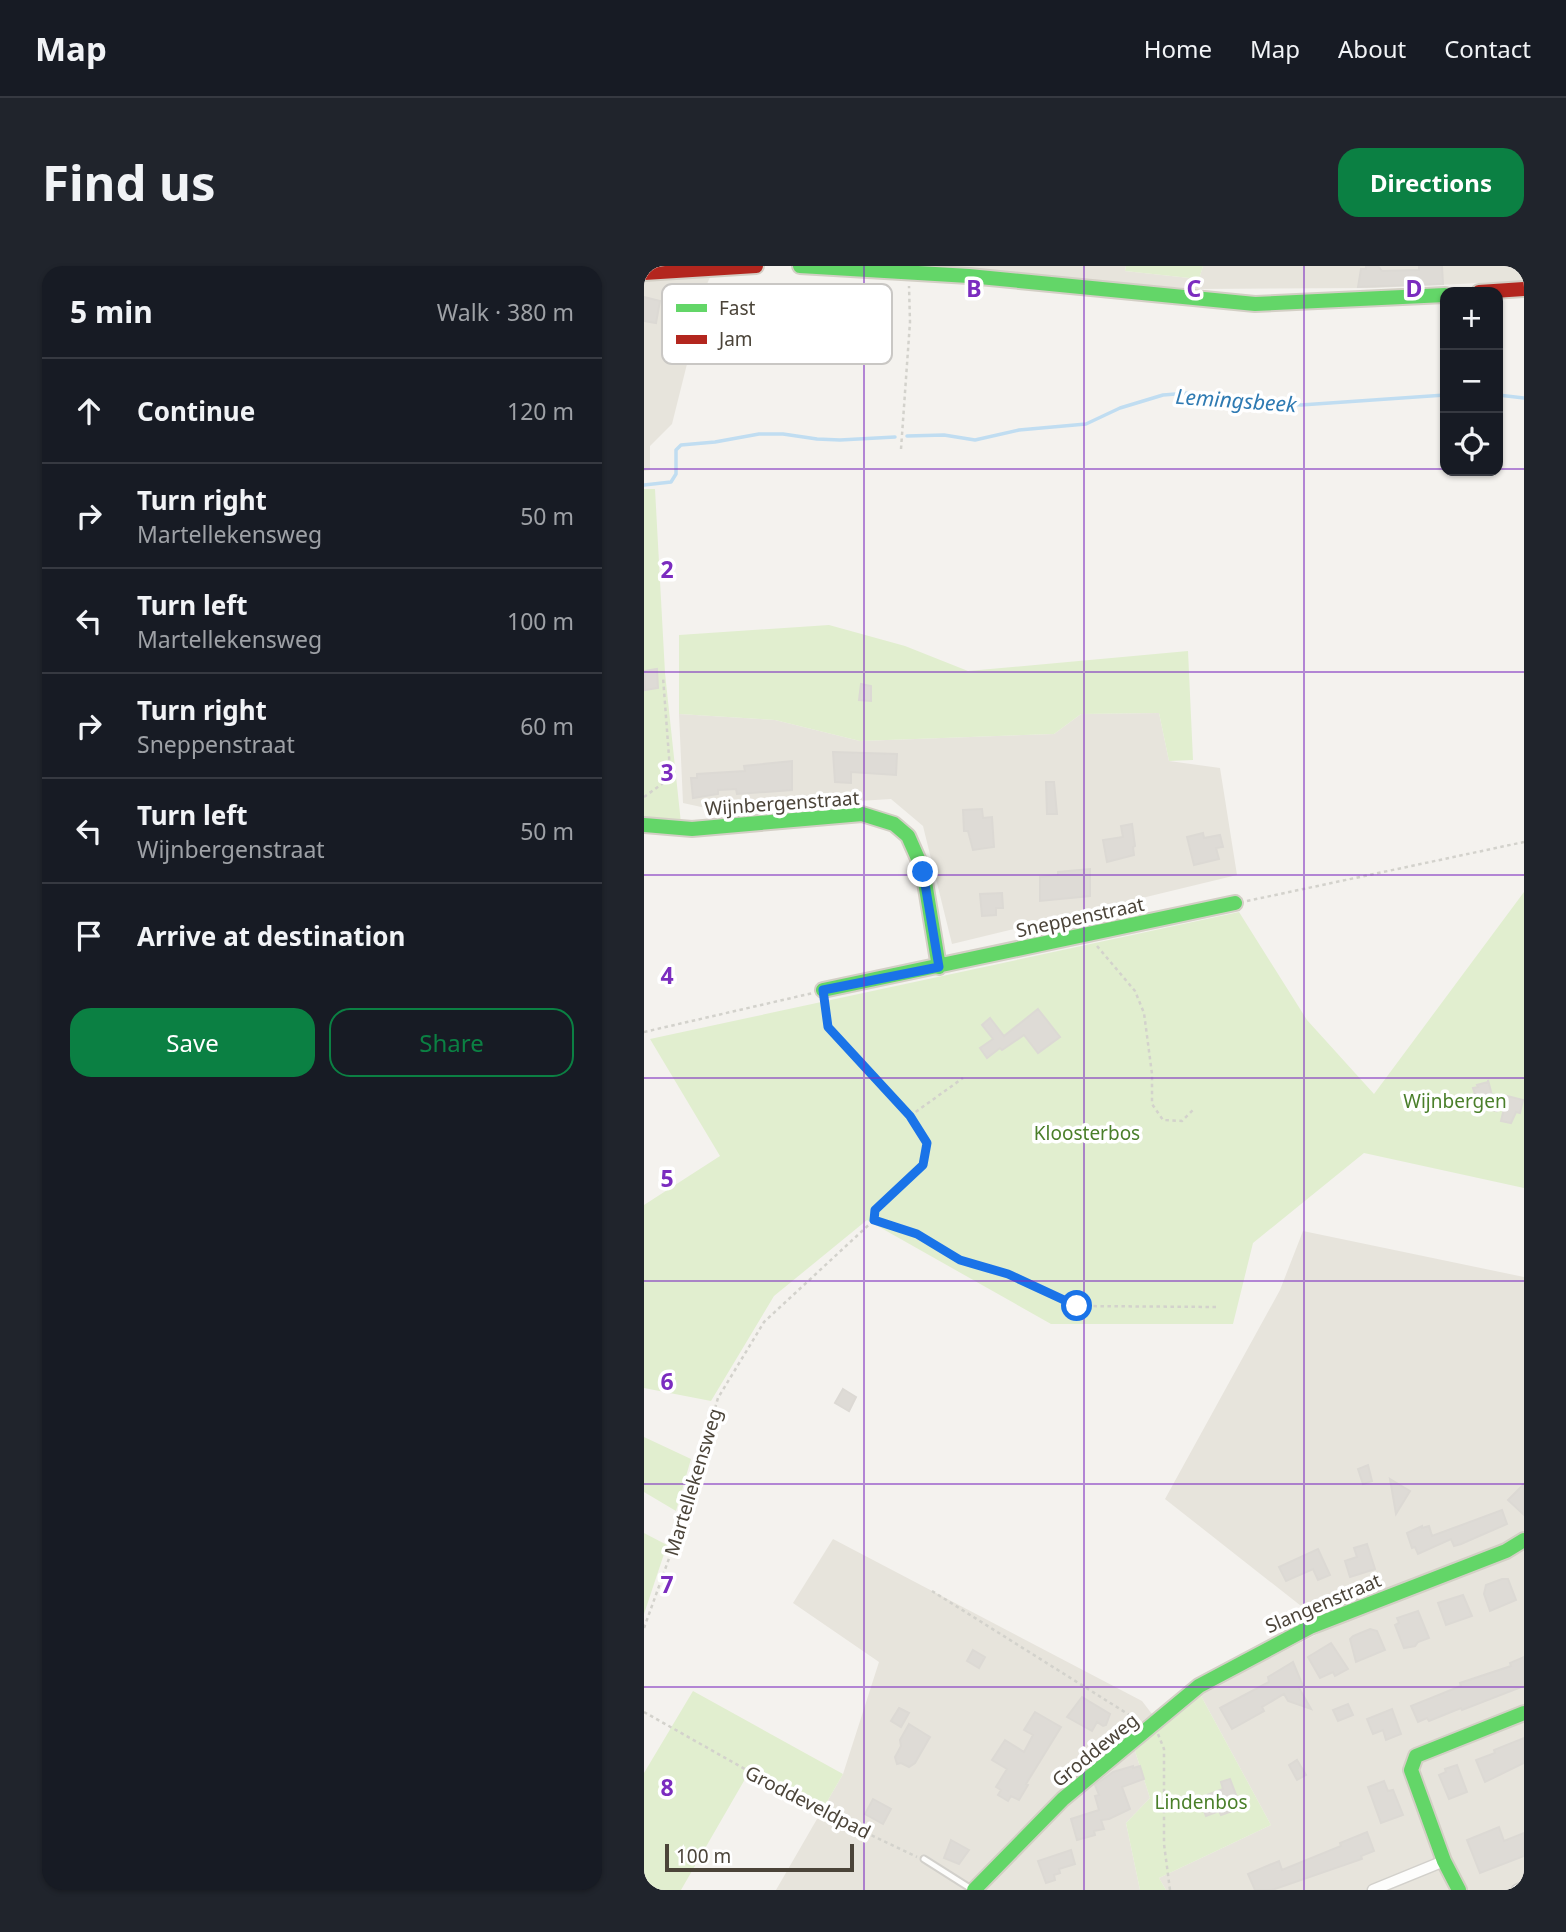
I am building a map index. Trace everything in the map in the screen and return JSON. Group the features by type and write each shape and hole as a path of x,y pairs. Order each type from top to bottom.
{"street":[{"path":"644,273 755,266"},
{"path":"800,266 905,272 1255,303 1307,303 1440,295"},
{"path":"1503,290 1524,289"},
{"name":"Wijnbergenstraat","path":"644,825 692,829 862,814 898,825 916,848 923,872 939,967"},
{"name":"Sneppenstraat","path":"823,990 1235,903"},
{"name":"Slangenstraat","path":"1151,1725 1210,1679 1310,1627 1506,1551 1524,1540"},
{"path":"1459,1890 1444,1861 1411,1770 1416,1756 1524,1713"},
{"name":"Groddeweg","path":"973,1890 1063,1799 1151,1725"},
{"path":"1374,1890 1444,1861"},
{"path":"1517,1890 1524,1887"}],"lane":[{"path":"924,1859 973,1890"}],"path":[{"path":"901,450 910,322 905,272"},
{"path":"644,797 666,781 670,770 663,677"},
{"path":"1235,903 1524,842"},
{"path":"1089,934 1107,960 1135,991 1144,1013 1152,1074 1152,1104 1163,1120 1182,1121 1193,1111"},
{"path":"644,1032 823,990"},
{"name":"Martellekensweg","path":"644,1628 681,1525 718,1398 764,1322 874,1220 875,1210 923,1165 927,1143 910,1116 828,1027 823,990"},
{"path":"910,1116 963,1078"},
{"path":"874,1220 917,1234 960,1260 1008,1274 1077,1306 1217,1307"},
{"path":"932,1591 1134,1719 1151,1725"},
{"name":"Groddeveldpad","path":"644,1712 812,1807 924,1859"},
{"name":"Groddeweg","path":"1151,1725 1161,1739 1164,1749 1164,1844 1170,1890"}],"shaded area":[{"path":"644,266 715,266 707,284 662,284 662,364 687,364 672,424 650,446 650,470 644,471"},
{"path":"919,266 1126,266 1125,271 1199,279 1203,266 1524,266 1524,281 1374,288 1195,289"},
{"path":"1159,713 1169,761 1220,768 1237,875 952,944 923,826 891,799 715,810 683,803 679,714 775,720 860,741 1054,734 1081,714"},
{"path":"1303,1231 1524,1277 1524,1890 1166,1890 1159,1878 1271,1825 1200,1694 1329,1628 1165,1499 1280,1290"},
{"path":"833,1539 1142,1701 1152,1714 1124,1734 1135,1751 1150,1798 1126,1823 1140,1890 776,1890 843,1774 879,1662 793,1603"}],"green space":[{"path":"1126,266 1203,266 1199,279 1125,271"},
{"path":"644,489 655,489 665,673 681,823 644,819"},
{"path":"829,625 905,646 968,671 1188,651 1193,760 1169,761 1159,713 1081,714 1054,734 860,741 775,720 679,714 679,635"},
{"name":"Kloosterbos","path":"1524,892 1524,1188 1364,1153 1253,1243 1233,1324 1051,1324 867,1220 774,1296 711,1401 644,1388 644,1205 720,1156 650,1039 1239,912 1307,1020 1374,1094"},
{"path":"644,1437 691,1459 676,1511 644,1492"},
{"path":"644,1533 667,1545 644,1614"},
{"path":"693,1691 843,1774 824,1807 752,1767 681,1890 644,1890 644,1773"},
{"name":"Lindenbos","path":"1200,1694 1271,1825 1159,1878 1166,1890 1140,1890 1126,1823 1150,1798 1135,1751"}],"building":[{"path":"1366,266 1378,266 1382,271 1442,266 1443,284 1358,287 1361,269 1366,269"},
{"path":"644,297 660,301 656,323 644,321"},
{"path":"657,669 658,688 645,690 644,671"},
{"path":"861,684 871,686 871,701 859,700"},
{"path":"833,752 897,754 896,775 851,772 851,783 835,782"},
{"path":"792,761 792,790 737,794 736,789 718,790 718,794 693,798 691,778 697,778 697,774 745,771 744,766"},
{"path":"1046,782 1054,782 1057,814 1047,814"},
{"path":"982,809 983,818 992,817 994,847 973,850 968,831 964,831 963,810"},
{"path":"1132,824 1134,855 1107,862 1103,840 1123,837 1121,826"},
{"path":"1203,833 1204,838 1220,835 1223,847 1216,848 1219,859 1194,865 1187,837"},
{"path":"1090,869 1090,896 1040,901 1040,877"},
{"path":"1002,893 1003,908 996,908 996,915 982,916 980,894"},
{"path":"1038,1009 1060,1037 1038,1053 1024,1035 987,1058 980,1048 993,1039 982,1025 990,1018 1004,1036"},
{"path":"1488,1080 1496,1111 1482,1107 1484,1096 1476,1098 1473,1088"},
{"path":"1507,1096 1523,1100 1520,1113 1516,1112 1511,1123 1501,1121"},
{"path":"843,1389 856,1397 849,1411 835,1403"},
{"path":"1368,1465 1372,1481 1363,1484 1358,1469"},
{"path":"1390,1479 1410,1491 1396,1514"},
{"path":"1524,1484 1524,1515 1508,1500"},
{"path":"1502,1510 1507,1524 1454,1546 1451,1539 1418,1554 1415,1547 1412,1548 1407,1533 1422,1526 1429,1526 1432,1536"},
{"path":"1367,1544 1375,1569 1350,1577 1345,1561 1357,1557 1354,1548"},
{"path":"1318,1549 1330,1575 1318,1580 1313,1569 1286,1581 1279,1567"},
{"path":"1508,1579 1516,1600 1490,1611 1484,1594 1486,1585"},
{"path":"1463,1595 1472,1616 1446,1625 1438,1603"},
{"path":"1418,1611 1429,1638 1415,1646 1404,1648 1395,1625 1399,1623 1397,1618"},
{"path":"1370,1629 1377,1631 1385,1650 1356,1662 1350,1639"},
{"path":"1331,1643 1348,1669 1335,1676 1333,1672 1320,1678 1308,1657"},
{"path":"973,1650 985,1657 979,1668 967,1661"},
{"path":"1524,1657 1524,1686 1462,1710 1461,1708 1429,1721 1427,1718 1418,1722 1411,1706 1461,1686 1460,1683 1511,1666 1510,1663"},
{"path":"1293,1662 1303,1686 1299,1688 1311,1709 1288,1701 1284,1694 1262,1707 1264,1711 1232,1729 1220,1708 1269,1682 1268,1677"},
{"path":"1082,1697 1110,1714 1106,1725 1097,1722 1092,1731 1067,1717"},
{"path":"1348,1704 1353,1715 1338,1721 1333,1710"},
{"path":"899,1708 909,1713 901,1727 891,1721"},
{"path":"1392,1709 1401,1734 1386,1740 1383,1730 1373,1734 1367,1719"},
{"path":"1035,1712 1061,1727 1019,1800 1011,1796 1008,1801 998,1795 1001,1790 996,1787 1007,1769 992,1760 1005,1740 1024,1752 1033,1735 1024,1730"},
{"path":"909,1724 930,1737 915,1763 909,1767 897,1764 895,1757"},
{"path":"1524,1738 1524,1763 1485,1782 1476,1760"},
{"path":"1297,1760 1306,1775 1297,1780 1289,1765"},
{"path":"1457,1765 1467,1792 1449,1799 1439,1775 1446,1772 1445,1769"},
{"path":"1140,1766 1144,1779 1122,1787 1130,1809 1101,1820 1104,1829 1094,1831 1095,1835 1077,1840 1071,1819 1099,1810 1095,1796 1099,1795 1095,1785 1113,1772"},
{"path":"1230,1779 1241,1808 1221,1815 1219,1811 1206,1816 1199,1798 1223,1789 1221,1782"},
{"path":"1384,1781 1388,1791 1393,1790 1403,1815 1381,1823 1368,1787"},
{"path":"873,1799 891,1809 883,1824 865,1814"},
{"path":"1499,1827 1504,1841 1524,1833 1524,1856 1480,1873 1467,1840"},
{"path":"1367,1832 1374,1851 1361,1856 1362,1859 1272,1890 1255,1890 1248,1874 1279,1861 1282,1870 1341,1846 1340,1843"},
{"path":"951,1840 969,1850 959,1864 944,1858"},
{"path":"1071,1850 1075,1864 1059,1869 1060,1873 1054,1875 1055,1880 1046,1883 1038,1861"}],"waterway":[{"name":"Lemingsbeek","path":"907,436 944,435 975,440 1019,430 1086,424 1120,408 1163,395 1189,393 1301,405 1440,395"},
{"name":"Lemingsbeek","path":"1503,396 1524,398"},
{"name":"Lemingsbeek","path":"644,485 671,482 676,474 676,450 681,445 759,434 840,440 895,437"}],"traffic: fast":[{"path":"800,266 969,276 1255,304 1440,295"},
{"path":"644,825 692,829 862,814 894,824 908,836 923,870 939,967"},
{"path":"823,990 1235,903"},
{"path":"974,1890 1063,1799 1199,1686 1310,1627 1506,1551 1524,1540"},
{"path":"1459,1890 1444,1861 1411,1770 1416,1756 1524,1713"}],"traffic: jam":[{"path":"644,273 756,266"},
{"path":"1503,290 1524,289"}],"route":[{"path":"923,872 939,967 823,990 828,1027 910,1116 927,1143 923,1165 875,1210 874,1220 917,1234 960,1260 1008,1274 1077,1306"}],"park label":[{"name":"Wijnbergen","path":"1455,1101"}]}
